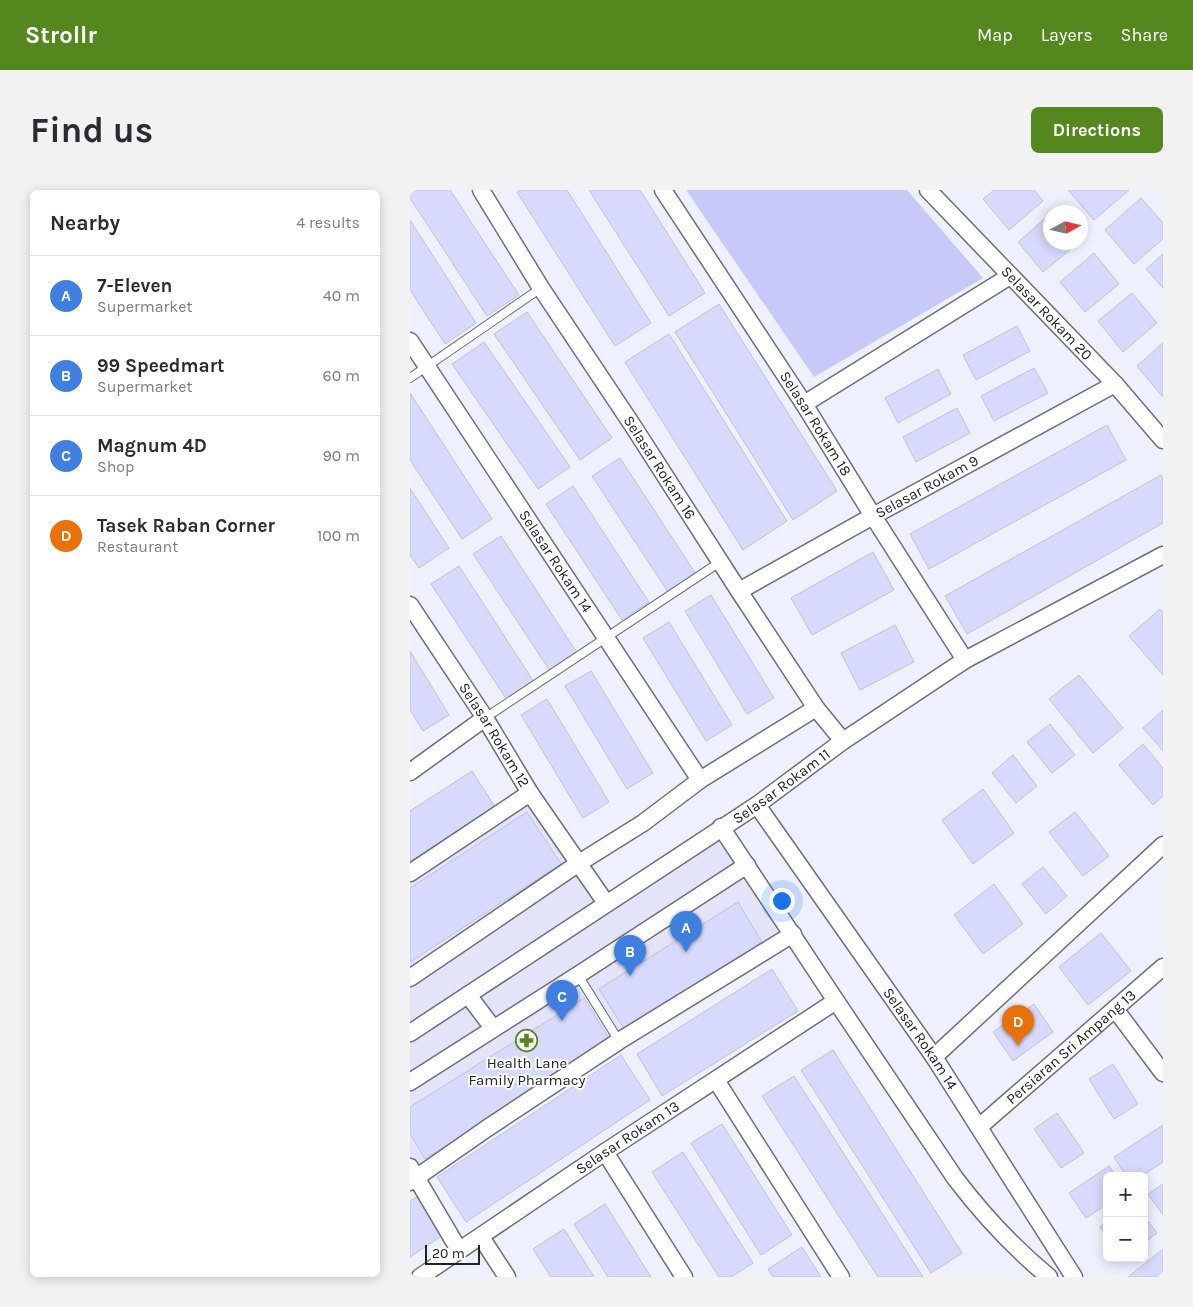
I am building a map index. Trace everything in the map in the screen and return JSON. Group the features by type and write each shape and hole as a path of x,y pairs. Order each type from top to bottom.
{"street":[{"name":"Selasar Rokam 16","path":"481,190 541,288 633,426 739,591 816,708 843,742"},
{"name":"Selasar Rokam 18","path":"662,190 804,404 872,516 965,660"},
{"name":"Selasar Rokam 20","path":"928,190 1115,384 1163,440"},
{"path":"804,404 1010,276"},
{"name":"Selasar Rokam 14","path":"410,341 700,780"},
{"name":"Selasar Rokam 9","path":"739,591 872,516 1115,384"},
{"name":"Selasar Rokam 11","path":"410,1033 757,805 843,742 965,660 1163,555"},
{"name":"Selasar Rokam 12","path":"410,605 485,718 530,792 606,903"},
{"path":"410,978 579,863 643,823 700,780 816,708"},
{"path":"410,772 485,718"},
{"path":"410,873 530,792"},
{"name":"Selasar Rokam 14","path":"757,805 934,1057 1074,1277"},
{"path":"721,827 748,864 836,1001 972,1201 1024,1257 1049,1277"},
{"path":"934,1057 1163,845"},
{"path":"410,1082 748,864"},
{"path":"459,1250 412,1175 619,1042 793,934"},
{"name":"Persiaran Sri Ampang 13","path":"979,1127 1163,967"},
{"path":"468,995 493,1028"},
{"name":"Selasar Rokam 13","path":"420,1277 605,1152 836,1001"},
{"path":"1115,1009 1163,1073"},
{"path":"716,1080 841,1277"},
{"path":"605,1152 684,1277"},
{"path":"480,1237 507,1277"}],"lane":[{"path":"410,378 541,288"},
{"path":"485,718 720,562"},
{"path":"578,975 619,1042"}],"shaded area":[{"path":"686,190 907,190 983,278 814,377"},
{"path":"532,793 606,903 723,826 786,937 410,1181 410,873"}],"building":[{"path":"410,190 450,190 519,295 487,316 410,198"},
{"path":"521,190 567,190 651,323 615,346 517,192"},
{"path":"589,190 640,190 705,293 669,316"},
{"path":"994,190 1034,190 1043,201 1009,230 983,199"},
{"path":"1068,190 1129,190 1094,220 1088,213 1088,205 1081,205"},
{"path":"1141,198 1163,223 1163,239 1134,264 1105,230"},
{"path":"410,220 476,323 445,344 410,290"},
{"path":"1043,220 1043,250 1070,250 1043,272 1018,242"},
{"path":"1094,253 1119,284 1085,312 1060,282"},
{"path":"1163,254 1163,288 1146,269"},
{"path":"1132,293 1157,323 1123,352 1098,321"},
{"path":"719,304 837,491 793,520 675,332"},
{"path":"527,312 612,438 580,460 494,334"},
{"path":"1017,326 1030,351 976,380 963,355"},
{"path":"669,334 787,521 743,550 625,362"},
{"path":"484,342 570,467 538,489 452,364"},
{"path":"1163,343 1163,396 1162,396 1137,366"},
{"path":"1034,368 1048,393 994,421 981,396"},
{"path":"938,369 951,394 898,423 885,398"},
{"path":"410,393 492,519 462,539 410,460"},
{"path":"957,408 970,433 916,462 903,437"},
{"path":"1107,425 1126,460 929,569 910,534"},
{"path":"620,458 696,574 668,592 592,476"},
{"path":"1161,475 1163,479 1163,523 967,634 945,596"},
{"path":"573,486 649,602 622,620 546,504"},
{"path":"410,488 449,548 419,568 410,555"},
{"path":"501,536 577,653 550,671 473,554"},
{"path":"873,552 894,590 812,635 791,598"},
{"path":"459,566 534,682 507,700 431,584"},
{"path":"711,595 774,698 747,714 685,611"},
{"path":"1160,609 1163,612 1163,675 1129,636"},
{"path":"669,622 732,725 706,741 643,638"},
{"path":"895,625 914,662 860,690 841,653"},
{"path":"410,651 449,715 423,731 410,710"},
{"path":"591,671 653,773 627,789 565,686"},
{"path":"1079,675 1123,728 1093,753 1049,699"},
{"path":"547,699 609,802 583,818 521,715"},
{"path":"1163,710 1163,751 1143,728"},
{"path":"1050,724 1075,755 1052,773 1027,742"},
{"path":"1143,744 1163,768 1163,796 1153,805 1119,765"},
{"path":"1013,755 1037,786 1016,803 992,773"},
{"path":"472,771 495,807 410,862 410,811"},
{"path":"983,789 1014,833 973,864 942,820"},
{"path":"527,812 561,864 410,962 410,888"},
{"path":"1075,812 1109,856 1083,876 1049,832"},
{"path":"1043,867 1067,896 1046,914 1022,884"},
{"path":"994,884 1023,924 983,954 954,915"},
{"path":"738,902 762,942 624,1029 599,989"},
{"path":"1101,933 1131,971 1088,1005 1059,967"},
{"path":"772,969 798,1011 662,1096 637,1054"},
{"path":"584,998 611,1042 425,1159 410,1134 410,1107"},
{"path":"1034,1004 1053,1032 1013,1061 993,1032"},
{"path":"833,1050 962,1253 931,1273 801,1070"},
{"path":"621,1055 650,1100 466,1222 437,1177"},
{"path":"1113,1064 1138,1104 1114,1119 1089,1079"},
{"path":"794,1076 923,1277 878,1277 762,1096"},
{"path":"1057,1113 1084,1153 1061,1168 1034,1129"},
{"path":"722,1124 792,1235 761,1255 691,1143"},
{"path":"1163,1125 1163,1162 1148,1172 1123,1172 1114,1157"},
{"path":"683,1152 753,1263 731,1277 719,1277 652,1172"},
{"path":"1109,1166 1113,1172 1103,1172 1103,1207 1086,1218 1069,1193"},
{"path":"1163,1184 1163,1215 1148,1194"},
{"path":"417,1197 443,1235 410,1257 410,1201"},
{"path":"605,1204 651,1277 608,1277 574,1224"},
{"path":"1148,1221 1157,1233 1148,1240"},
{"path":"564,1229 594,1277 551,1277 533,1249"},
{"path":"802,1247 821,1277 773,1277 768,1269"},
{"path":"1163,1249 1163,1277 1128,1277 1148,1262"}],"place":[{"name":"7-Eleven","path":"686,952"},
{"name":"99 Speedmart","path":"630,976"},
{"name":"Magnum 4D","path":"562,1021"},
{"name":"Health Lane Family Pharmacy","path":"527,1040"},
{"name":"Tasek Raban Corner","path":"1018,1046"}]}
